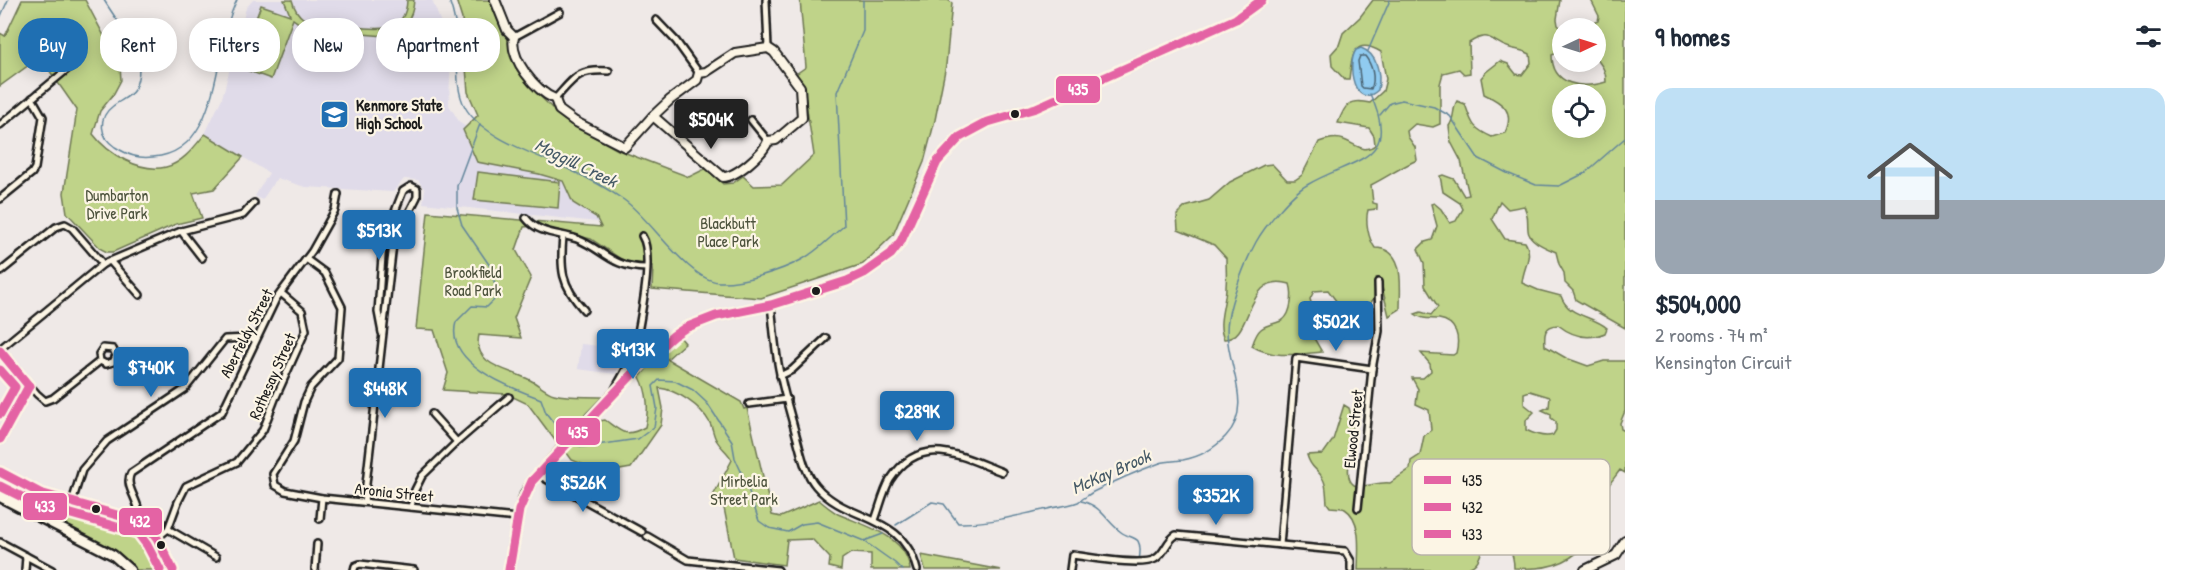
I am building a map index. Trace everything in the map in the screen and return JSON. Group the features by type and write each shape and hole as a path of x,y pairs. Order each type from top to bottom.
{"main road":[{"path":"495,0 507,30 514,37 512,45 528,78 546,96 555,99 559,110 574,122 622,147 628,146 653,116 697,80 699,73 706,72 735,53 768,48 774,52 800,87 803,113 800,121 776,140 768,141 765,149 731,177 723,177 653,116"},
{"path":"509,570 517,518 525,493 537,474 641,365 685,328 716,316 771,305 856,277 891,254 909,223 937,162 960,137 975,128 1036,108 1236,19 1262,0"},
{"path":"0,497 113,555 130,570"},
{"path":"1585,570 1616,555 1625,541"}],"street":[{"path":"766,0 768,48"},
{"path":"514,37 560,12"},
{"path":"656,20 676,41 699,73"},
{"path":"555,99 578,75 590,70 609,71"},
{"path":"0,125 64,72"},
{"path":"0,199 35,168 43,117 32,98"},
{"path":"751,120 768,141"},
{"path":"364,502 393,243 418,193 417,189 411,186 403,190 383,242 378,312 382,333"},
{"name":"Aberfeldy Street","path":"139,520 138,504 129,484 131,473 220,415 276,299 306,259 335,210 338,194"},
{"path":"100,361 53,398 45,401 29,386 0,350 103,264 182,231 248,213 254,203"},
{"path":"526,218 534,227 577,239 627,267 645,268"},
{"path":"0,272 56,227 65,224 72,228 103,264"},
{"path":"182,231 202,258"},
{"path":"563,236 561,264 563,279 574,299 584,310"},
{"path":"612,396 634,353 642,310 647,246 642,236"},
{"name":"Aronia Street","path":"306,259 325,273 342,307 338,358 311,387 304,402 294,441 277,466 273,474 273,481 285,491 322,498 517,518"},
{"path":"110,261 140,295"},
{"name":"Elwood Street","path":"1358,508 1372,369 1379,332 1378,282"},
{"name":"Rothesay Street","path":"168,529 177,502 186,486 237,462 263,430 306,330 302,311 281,293"},
{"path":"771,305 780,376 806,468 814,484 835,503 890,529 906,543 915,560 917,570"},
{"path":"72,502 82,470 107,441 185,389 225,339 251,338 255,340"},
{"path":"780,376 792,370 826,338"},
{"path":"634,353 635,360 641,365"},
{"path":"1281,545 1296,358 1372,369"},
{"path":"0,439 29,386"},
{"path":"411,507 415,490 422,476 456,442 509,397"},
{"path":"749,404 787,399"},
{"path":"432,414 456,442"},
{"path":"875,520 890,480 900,468 920,453 933,450 946,452 1002,472"},
{"path":"0,472 31,489 139,520 147,525 157,538 173,570"},
{"path":"537,474 688,560 778,570"},
{"path":"320,519 322,498"},
{"path":"157,538 168,529 216,557"},
{"path":"1070,570 1072,555 1119,561 1150,561 1159,557 1170,539 1176,535 1345,551 1352,561 1351,570"},
{"path":"0,543 52,570"},
{"path":"315,570 317,544"},
{"path":"25,570 26,556"},
{"path":"354,570 360,564 414,570"}],"shaded area":[{"name":"Kenmore State High School","path":"253,0 432,0 439,18 376,18 376,72 450,72 449,105 460,123 511,156 572,178 624,225 423,203 425,190 418,180 404,179 393,192 305,187 277,178 262,200 255,196 269,173 205,134 222,98 229,72 280,72 280,18 243,18 246,8"},
{"path":"581,344 628,349 615,374 578,369"}],"green space":[{"name":"Dumbarton Drive Park","path":"22,0 85,0 100,28 100,72 120,72 121,80 100,111 93,134 99,141 125,160 146,167 172,165 193,149 205,134 243,157 214,189 193,193 202,218 176,224 113,252 101,249 67,213 64,193 77,110 50,72 88,72 88,18 18,18 19,72 0,86 0,33 5,36"},
{"path":"284,0 292,0 303,18 292,18 280,54 280,18 256,18 261,5 290,15"},
{"path":"407,0 414,0 410,18 402,18"},
{"path":"456,0 491,0 499,18 462,18"},
{"path":"800,0 948,0 952,3 946,65 924,162 893,235 863,264 761,298 652,289 653,266 624,261 591,239 536,226 524,227 516,250 531,277 514,318 521,338 479,335 478,345 481,354 494,365 530,380 551,393 566,396 602,397 557,443 528,404 507,394 443,390 448,373 434,330 416,329 428,212 601,227 596,217 573,203 563,181 477,162 463,130 478,115 468,92 466,72 500,72 500,21 526,82 564,120 618,150 689,177 707,168 723,184 733,183 743,176 754,186 782,185 814,155 803,84 796,74 806,67"},
{"path":"1373,0 1560,0 1557,18 1552,18 1552,72 1556,72 1563,79 1574,84 1552,84 1552,138 1606,138 1606,84 1597,84 1606,82 1606,18 1599,18 1591,0 1625,0 1625,328 1576,300 1573,291 1565,283 1564,273 1556,252 1531,238 1524,206 1508,209 1500,201 1492,219 1505,239 1525,242 1528,257 1522,283 1561,296 1569,308 1607,328 1605,333 1586,337 1569,332 1558,325 1553,326 1546,331 1545,346 1566,358 1588,366 1604,361 1625,361 1625,411 1620,423 1621,429 1625,431 1625,473 1620,470 1610,484 1610,459 1414,459 1420,455 1424,436 1431,430 1429,410 1416,404 1418,389 1412,378 1423,378 1431,371 1430,364 1421,353 1453,355 1457,347 1456,332 1450,323 1415,314 1421,312 1431,315 1438,307 1425,286 1424,263 1418,249 1425,242 1432,240 1437,226 1431,204 1434,203 1441,209 1450,223 1456,221 1463,209 1460,203 1443,192 1440,176 1454,179 1464,196 1469,195 1461,161 1451,142 1449,126 1454,107 1457,101 1465,104 1471,121 1480,131 1492,137 1505,133 1509,119 1508,113 1502,104 1484,94 1481,78 1500,61 1508,64 1516,74 1522,75 1531,63 1530,54 1510,48 1490,38 1482,37 1469,43 1470,73 1464,74 1459,69 1443,73 1440,84 1440,124 1433,127 1415,124 1407,131 1415,147 1417,160 1371,185 1373,203 1377,204 1377,209 1368,210 1369,234 1375,248 1392,254 1397,262 1400,280 1400,309 1389,316 1382,287 1369,305 1342,309 1328,290 1314,291 1310,299 1315,317 1315,340 1322,352 1269,353 1252,346 1256,335 1266,326 1283,320 1291,303 1290,284 1275,282 1264,287 1257,296 1234,336 1224,339 1221,327 1226,293 1226,258 1214,245 1178,230 1177,215 1185,207 1209,200 1230,182 1264,165 1272,164 1287,180 1295,180 1302,175 1319,142 1338,139 1367,149 1375,145 1374,136 1369,128 1338,123 1349,104 1357,101 1370,103 1383,91 1386,79 1381,52 1364,46 1355,51 1349,80 1345,80 1332,66 1331,54 1339,45 1343,33 1360,17","holes":["1530,391 1550,397 1549,407 1542,410 1551,414 1551,418 1556,422 1553,435 1543,436 1526,430 1526,420 1534,412 1524,404 1524,393"]},
{"path":"364,28 376,29 376,35 364,34"},
{"path":"252,72 274,72 271,79"},
{"path":"478,172 560,182 558,208 474,200"},
{"name":"Mirbelia Street Park","path":"680,337 685,343 667,359 741,402 744,409 747,408 772,515 781,517 819,500 838,514 883,533 893,540 907,558 910,570 871,570 871,554 851,553 842,559 841,570 829,567 830,558 812,539 787,540 784,565 734,558 723,503 713,496 732,460 720,446 710,423 701,411 681,395 666,389 659,388 663,408 661,425 631,468 603,473 572,460 564,449 593,422 605,420 628,433 645,427 647,402 640,377 654,360"},
{"path":"1344,405 1349,408 1352,422 1353,436 1348,469 1354,485 1390,483 1410,469 1412,460 1412,555 1480,555 1475,564 1460,570 1358,570 1359,546 1355,521 1345,509 1330,507 1327,503 1324,482 1321,475 1310,464 1307,455 1323,454 1333,440"},
{"path":"0,479 59,505 140,530 158,554 165,570 136,570 117,553 0,492"},
{"path":"921,555 1001,570 925,570"},
{"path":"1512,555 1574,555 1555,565 1514,568"}],"water":[{"path":"1361,48 1371,55 1377,66 1378,90 1370,95 1363,95 1358,91 1352,75 1353,57 1356,50"}],"waterway":[{"name":"Moggill Creek","path":"0,18 8,0"},
{"name":"Moggill Creek","path":"104,0 126,33 138,60 139,68 134,90 108,111 104,116 102,127 106,138 115,147 133,156 143,157 176,151 192,137 204,118 212,94 229,20 237,0"},
{"name":"Moggill Creek","path":"449,0 454,16 460,92 465,107 473,118 499,137 529,153 585,177 618,196 634,209 682,260 707,279 719,282 750,278 793,264 807,257 844,226 837,92 863,31 863,0"},
{"name":"McKay Brook","path":"1368,51 1390,0"},
{"name":"McKay Brook","path":"896,525 932,502 944,504 958,523 990,521 1069,505 1152,466 1163,462 1189,459 1201,454 1222,440 1235,423 1238,409 1236,380 1227,334 1230,311 1248,259 1265,228 1294,195 1307,185 1368,155 1376,146 1380,133 1379,116 1370,94"},
{"path":"1380,115 1390,103 1402,100 1434,107 1450,116 1478,158 1536,185 1559,186 1585,173 1625,138"},
{"name":"McKay Brook","path":"480,124 457,186 457,208 462,225 490,266 495,285 494,300 487,307 472,306 456,322 455,337 460,350 483,372 498,381 541,399 546,413 567,440"},
{"name":"McKay Brook","path":"570,443 583,447 638,439 654,427 657,408 653,386 659,380 675,381 693,390 707,403 732,441 735,458 759,521 769,528 788,532 802,524 817,522 864,541 902,570"},
{"path":"1081,501 1094,506 1121,532 1138,541 1139,560"},
{"name":"McKay Brook","path":"864,541 883,534"}],"transit line":[{"name":"435","path":"509,570 519,510 532,481 641,365 673,336 685,328 716,316 771,305 847,281 864,273 891,254 901,241 937,162 960,137 988,122 1036,108 1236,19 1262,0"},
{"name":"432","path":"0,351 29,386"},
{"name":"433","path":"0,370 15,387 0,414"},
{"name":"432","path":"0,439 29,386"},
{"name":"432","path":"0,472 40,493 145,523 157,538 173,570"},
{"name":"433","path":"0,486 36,504 138,533 160,570"}],"place":[{"name":"Kenmore State High School","path":"335,114"}],"park label":[{"name":"Blackbutt Place Park","path":"728,232"},
{"name":"Brookfield Road Park","path":"473,281"}]}
